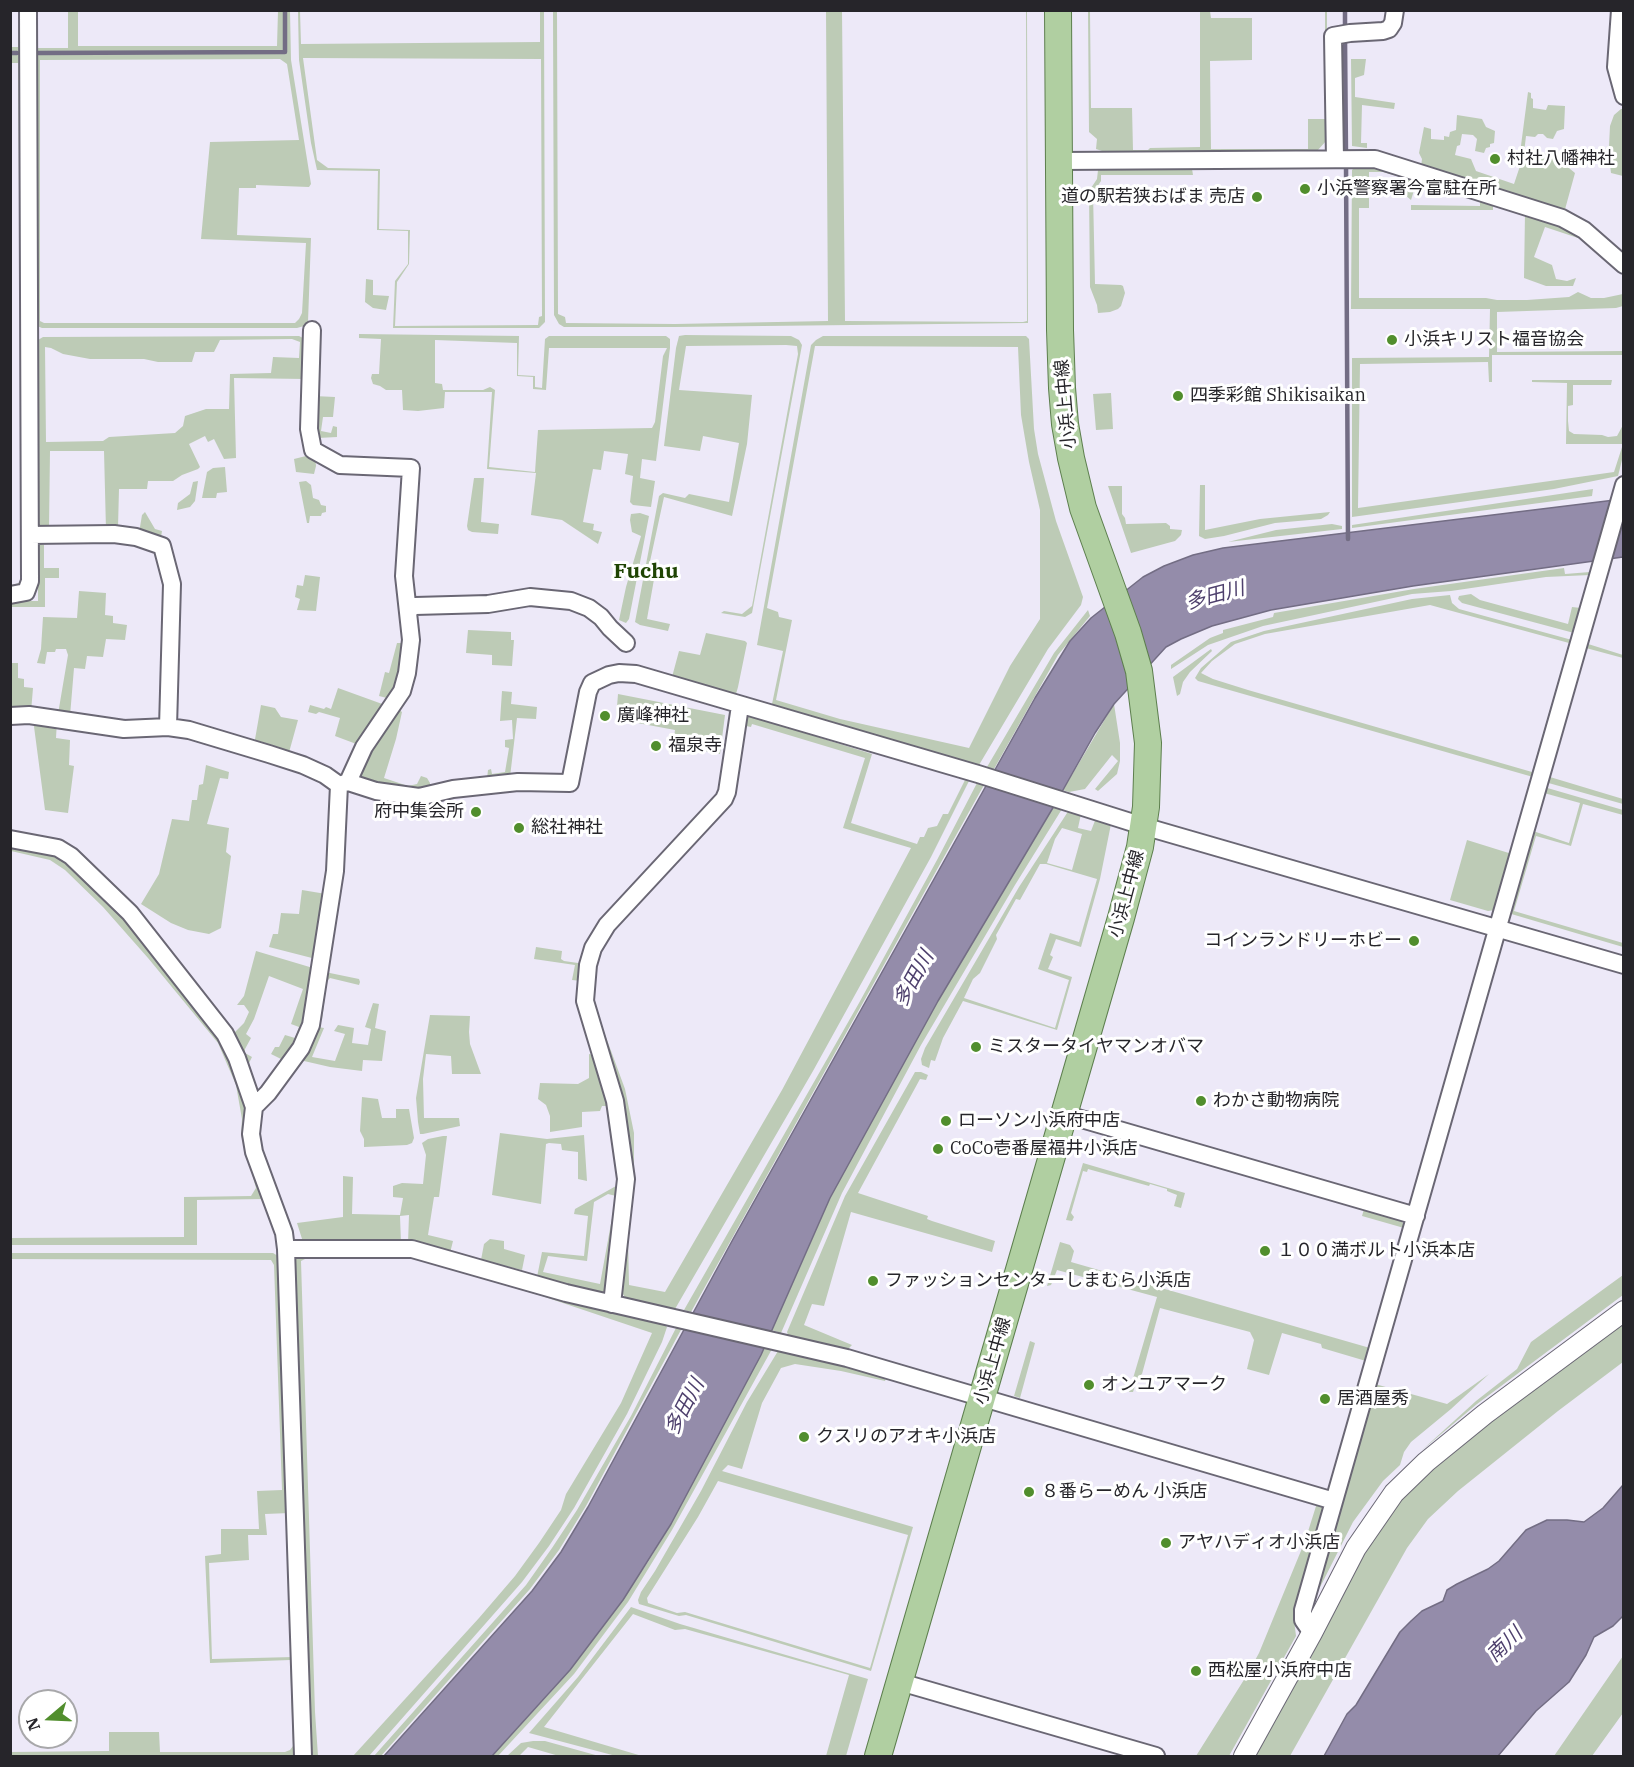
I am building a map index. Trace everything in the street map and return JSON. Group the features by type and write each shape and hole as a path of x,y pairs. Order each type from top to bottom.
{"main road":[{"name":"小浜上中線","path":"878,1756 1121,918 1140,847 1143,826 1149,763 1143,691 1136,656 1083,508 1065,424 1062,388 1058,10"}],"street":[{"path":"10,595 26,592 30,581 28,10"},
{"path":"1342,159 1333,36 1389,29 1395,10"},
{"path":"1620,10 1616,67 1623,96"},
{"path":"1059,161 1375,159 1562,218 1584,230 1623,265"},
{"path":"254,1107 268,1093 301,1048 311,1025 335,872 344,783 375,728 392,708 402,691 410,653 404,576 411,468 340,465 313,450 309,429 312,330"},
{"path":"1312,1633 1303,1620 1303,1610 1623,486"},
{"path":"30,535 114,534 136,537 162,546 172,584 168,728"},
{"path":"408,610 415,606 494,604 530,597 571,601 589,608 601,617 609,628 626,643"},
{"path":"10,716 46,717 124,729 168,728 200,733 303,765 344,783 376,791 418,797 453,789 518,782 570,783 588,692 592,683 609,675 636,674 981,775 1143,826 1623,964"},
{"path":"612,1304 626,1179 615,1101 585,1001 588,965 593,948 607,926 724,799 740,706"},
{"path":"10,838 58,848 71,856 130,913 225,1034 237,1058 254,1107 251,1134 254,1152 284,1233 286,1249 303,1756"},
{"path":"1064,1114 1416,1216"},
{"path":"286,1249 412,1250 566,1293 846,1359 1334,1501"},
{"path":"1244,1756 1356,1548 1394,1493 1447,1444 1623,1311"},
{"path":"900,1682 1156,1756"}],"green space":[{"path":"1200,10 1210,11 1211,18 1252,18 1252,60 1210,61 1211,149 1308,149 1308,119 1325,119 1325,11 1327,11 1327,140 1317,151 1108,153 1096,149 1097,139 1089,132 1088,11 1090,11 1091,108 1132,108 1133,150 1148,150 1150,148 1200,147"},
{"path":"18,11 21,11 24,577 21,586 11,588 11,585 19,583 22,577 18,63 11,63 10,47 18,47"},
{"path":"68,11 78,11 78,46 277,46 278,11 290,11 291,60 311,184 309,187 256,185 256,188 239,188 237,235 311,238 308,322 304,326 297,328 42,328 37,326 35,48 68,48","holes":["280,59 287,64 299,140 210,142 201,239 306,243 302,313 299,319 295,323 44,323 40,321 40,60"]},
{"path":"298,11 300,11 301,44 540,42 540,11 544,11 545,322 539,328 393,328 395,281 408,264 408,231 377,230 378,171 317,170 299,60","holes":["303,58 541,59 542,316 539,317 538,325 395,326 397,282 409,264 410,230 379,229 380,169 328,168 317,160"]},
{"path":"553,11 557,11 558,314 565,317 566,323 675,324 828,321 826,11 842,11 845,321 1023,322 1027,321 1027,11 1028,323 675,327 564,327 559,324 554,315"},
{"path":"1351,59 1366,59 1364,75 1355,78 1355,97 1395,103 1394,109 1362,105 1361,143 1367,143 1367,148 1352,146"},
{"path":"1528,92 1531,93 1533,99 1533,108 1546,110 1548,105 1565,106 1564,129 1557,131 1553,139 1543,134 1535,137 1526,136 1524,153 1520,153"},
{"path":"1624,109 1623,176 1611,173 1610,165 1607,163 1606,147 1609,146 1610,126 1614,115"},
{"path":"1457,115 1482,119 1486,127 1495,131 1494,143 1486,148 1484,153 1475,151 1477,139 1473,135 1462,134 1455,155 1471,159 1476,171 1514,184 1520,166 1539,151 1558,159 1575,173 1564,213 1421,167 1422,159 1419,153 1424,127 1431,129 1431,139 1444,140 1444,136 1449,137 1450,132 1456,130"},
{"path":"1354,168 1378,168 1420,179 1411,200 1405,195 1407,179 1383,172 1369,172 1369,208 1359,208 1359,298 1527,300 1569,297 1578,292 1591,298 1623,294 1623,306 1616,308 1497,312 1497,352 1623,351 1623,355 1492,355 1492,382 1489,382 1488,362 1360,364 1358,508 1614,472 1623,444 1623,456 1618,476 1554,489 1352,517 1352,358 1489,357 1490,309 1351,309 1352,170"},
{"path":"1192,169 1193,175 1101,175 1101,181 1093,193 1095,284 1121,285 1125,293 1118,309 1098,313 1090,287 1089,191 1097,179 1098,170"},
{"path":"1480,199 1493,205 1493,210 1411,210 1411,205 1480,206"},
{"path":"1525,213 1559,224 1583,237 1581,239 1545,227 1534,257 1552,265 1556,279 1567,281 1576,278 1573,286 1546,286 1524,278"},
{"path":"366,279 373,280 373,295 389,296 386,310 373,308 365,302"},
{"path":"359,334 519,336 518,375 535,376 535,387 542,388 545,339 549,336 666,336 670,339 670,348 656,461 642,459 640,478 655,481 651,507 633,505 630,502 633,476 625,474 628,454 604,451 601,470 593,469 583,522 594,524 593,530 602,532 598,544 562,520 531,515 536,473 487,469 492,392 445,392 444,408 403,410 402,390 386,390 373,384 371,378 372,374 379,374 381,339 359,338","holes":["435,340 517,343 517,376 533,377 533,389 546,390 549,348 667,348 663,356 655,422 652,428 538,430 535,472 489,467 495,390 490,387 483,390 443,390 442,384 435,383"]},
{"path":"299,336 305,339 305,379 234,378 236,458 224,459 214,439 208,442 205,436 189,444 200,467 198,469 173,481 148,481 147,489 119,489 118,527 106,530 104,451 50,451 49,528 40,527 36,520 36,346 38,340 43,337","holes":["292,339 300,342 299,358 273,357 271,373 230,374 229,409 206,409 185,416 183,426 175,433 109,437 103,441 46,442 45,347 63,354 90,359 192,362 195,352 214,352 220,340"]},
{"path":"679,336 791,336 799,340 802,345 752,613 745,617 721,613 724,611 742,614 752,606 798,354 797,346 686,346 679,390 752,395 747,444 732,516 664,497 649,566 656,568 647,619 670,624 668,631 635,622 659,496 663,493 685,498 689,494 729,502 739,443 703,436 700,451 664,446 676,348"},
{"path":"823,336 1026,336 1029,339 1034,429 1038,454 1056,521 1083,597 1081,605 1048,649 979,765 772,704 783,651 757,645 811,345","holes":["815,346 1018,347 1021,415 1040,510 1040,619 1010,666 969,748 840,719 776,700 792,620 779,617 778,612 767,608"]},
{"path":"1532,380 1612,380 1611,385 1573,385 1573,405 1568,406 1569,431 1574,434 1617,436 1623,425 1623,444 1566,444 1567,383 1532,382"},
{"path":"1111,393 1113,429 1096,430 1093,394"},
{"path":"314,396 335,397 333,417 323,417 321,431 331,433 333,426 337,427 337,437 318,438 315,435"},
{"path":"315,455 314,474 296,472 294,459"},
{"path":"225,467 227,492 217,493 216,498 202,498 207,472 213,468"},
{"path":"474,478 484,478 481,522 499,524 498,534 468,530"},
{"path":"198,481 195,501 190,507 177,510 178,503 190,494 193,482"},
{"path":"306,481 311,485 313,498 326,506 326,512 321,516 310,516 309,523 307,523 299,482"},
{"path":"1200,485 1205,485 1205,530 1260,519 1330,512 1321,519 1275,523 1205,539 1199,536"},
{"path":"1108,486 1122,486 1122,514 1126,524 1166,523 1170,529 1182,530 1181,535 1175,541 1131,553"},
{"path":"1593,489 1592,496 1352,528 1352,525"},
{"path":"145,512 155,529 162,531 161,537 139,533 142,515"},
{"path":"640,513 649,516 629,619 626,623 619,620 641,536 632,532 630,520 631,514"},
{"path":"1332,524 1342,526 1342,529 1228,542 1276,530"},
{"path":"40,544 44,545 44,568 59,568 59,578 45,578 45,607 11,607 11,601 38,601 38,547"},
{"path":"1564,568 1565,574 1590,572 1590,575 1546,577 1451,591 1412,594 1263,626 1208,645 1171,669 1171,665 1210,638 1223,633 1223,630 1273,617 1274,613 1414,589"},
{"path":"305,575 320,577 316,611 297,610 300,599 295,597 297,585 303,586"},
{"path":"79,591 106,593 105,615 113,616 113,623 127,625 125,640 106,639 103,657 87,656 85,669 74,668 70,716 58,714 68,655 66,649 47,652 45,664 37,663 41,649 43,617 77,618"},
{"path":"1471,594 1480,600 1568,624 1572,607 1581,608 1574,633 1462,603 1458,599 1459,596"},
{"path":"1450,595 1452,603 1459,609 1572,640 1533,777 1198,681 1195,678 1201,668 1231,642 1264,631 1412,599","holes":["1430,605 1569,643 1532,772 1248,690 1201,673 1212,661 1235,644 1265,634"]},
{"path":"1088,610 1090,616 1058,655 994,769 987,767 1054,653"},
{"path":"468,630 511,632 511,640 514,640 512,666 492,665 492,655 466,653"},
{"path":"706,633 747,643 736,694 672,677 679,651 700,655"},
{"path":"397,643 406,643 406,653 391,699 379,696 385,672 389,673"},
{"path":"1585,643 1623,655 1623,658 1586,648 1550,777 1623,799 1623,804 1545,782"},
{"path":"1211,649 1212,651 1190,672 1177,696 1173,677"},
{"path":"10,663 18,663 18,678 24,679 24,687 33,688 31,712 11,712"},
{"path":"338,688 385,705 359,745 335,736 340,718 319,712 316,714 308,712 310,705 331,709"},
{"path":"502,691 512,692 511,704 537,707 536,719 517,718 510,777 487,779 488,770 491,769 492,774 505,772 509,748 505,747 505,740 513,739 512,720 500,721"},
{"path":"618,694 725,715 720,754 673,745 675,730 616,719"},
{"path":"1114,704 1120,743 1117,774 1098,791 1095,789 1118,761 1112,755 1085,789 1069,792 1063,790"},
{"path":"261,705 275,708 281,717 298,720 288,756 254,745"},
{"path":"398,709 402,712 384,778 408,786 417,784 421,776 427,778 430,789 418,791 359,780 358,773 368,750"},
{"path":"744,714 872,754 851,823 917,844 920,837 924,837 928,828 937,826 943,814 948,814 965,780 969,781 931,857 813,1071 675,1309 626,1299 621,1291 632,1179 620,1101 589,1001 591,966 610,927 728,801","holes":["752,724 865,758 843,828 911,848 782,1090 665,1292 629,1285 628,1237 634,1180 634,1133 625,1089 596,1010 594,996 596,969 601,952 617,925 730,804 736,789 746,726 751,727"]},
{"path":"33,719 57,721 56,738 70,740 69,765 74,766 68,813 45,810"},
{"path":"206,765 229,772 228,779 220,778 207,824 229,828 226,852 231,856 221,928 209,934 188,930 171,923 141,904 159,874 172,819 189,821 192,800 197,800 199,785 203,784"},
{"path":"977,783 984,785 691,1312 684,1310 859,1003"},
{"path":"1544,787 1623,810 1623,815 1583,804 1571,846 1536,836 1514,911 1623,943 1623,947 1508,913","holes":["1544,793 1580,803 1569,843 1533,831"]},
{"path":"1054,806 1062,809 921,1045 842,1193 781,1333 772,1330 830,1198 862,1138 938,1001"},
{"path":"1069,810 1081,814 1078,828 1091,831 1096,818 1111,824 1100,879 1081,947 1056,939 1050,955 1053,957 1048,969 1072,977 1057,1030 963,1001 943,1038 935,1061 931,1060 929,1068 922,1065 921,1059 925,1048 1019,887","holes":["1062,828 1082,834 1072,870 1047,863 1055,839","1040,864 1097,879 1079,942 1050,933 1038,969 1069,980 1055,1028 964,998 973,979 980,973 997,939 996,935 1016,899 1020,900"]},
{"path":"1467,840 1512,854 1496,910 1488,911 1450,900"},
{"path":"10,844 56,853 107,898 220,1037 241,1086 264,1199 197,1200 197,1245 11,1245 11,1238 184,1237 184,1197 251,1196 256,1188 241,1135 242,1119 236,1085 218,1043 103,907 65,870 50,860 11,851"},
{"path":"302,890 326,894 315,955 312,958 269,947 273,934 278,934 281,913 299,914"},
{"path":"536,947 562,951 561,959 564,961 585,964 581,981 572,980 575,965 534,959"},
{"path":"256,951 313,968 306,1021 285,1061 271,1054 275,1047 279,1047 285,1035 295,1038 299,1027 291,1024 303,989 269,976 254,1019 246,1034 251,1038 245,1053 252,1057 247,1067 232,1035 244,1023 249,1012 244,1005 237,1005 244,996"},
{"path":"325,972 359,979 360,982 359,985 330,978 327,981 322,1020 318,1019"},
{"path":"373,1003 379,1004 375,1028 386,1031 382,1061 363,1060 362,1071 304,1061 303,1057 318,1027 324,1028 312,1057 335,1061 345,1034 334,1031 338,1025 354,1028 352,1043 368,1045 371,1029 365,1027"},
{"path":"430,1015 470,1016 470,1044 481,1074 452,1074 451,1056 426,1054 423,1079 424,1118 459,1118 460,1126 420,1134 416,1098"},
{"path":"589,1054 597,1056 611,1106 602,1106 600,1111 582,1112 582,1127 550,1132 550,1116 546,1105 538,1099 540,1083 578,1084 589,1078"},
{"path":"915,1072 928,1075 926,1080 920,1079 858,1193 928,1216 927,1219 932,1221 995,1241 992,1252 851,1212 824,1306 812,1304 804,1325 852,1345 847,1350 788,1335 787,1332 845,1196"},
{"path":"362,1097 378,1099 382,1118 396,1118 396,1109 409,1109 414,1138 412,1143 364,1147 364,1139 360,1131"},
{"path":"500,1133 547,1139 584,1135 587,1181 578,1179 578,1152 562,1150 561,1144 549,1143 546,1144 541,1204 492,1195"},
{"path":"447,1136 439,1197 434,1197 428,1235 453,1241 450,1253 408,1243 409,1215 400,1216 401,1243 303,1242 297,1223 343,1217 343,1176 353,1177 352,1214 400,1215 403,1198 393,1197 393,1186 402,1183 423,1184 426,1155 422,1143 428,1139"},
{"path":"1083,1163 1185,1193 1181,1208 1174,1206 1177,1195 1167,1189 1088,1169 1087,1172 1083,1171 1071,1213 1074,1217 1072,1221 1066,1220"},
{"path":"616,1186 621,1186 607,1287 603,1292 537,1277 542,1252 584,1256 588,1216 574,1214 575,1209","holes":["608,1194 616,1196 600,1284 543,1272 548,1256 587,1261 594,1202"]},
{"path":"1364,1209 1401,1220 1404,1228 1362,1216"},
{"path":"490,1239 504,1241 504,1249 525,1255 522,1270 481,1260 484,1244"},
{"path":"1060,1242 1070,1245 1074,1251 1071,1262 1370,1348 1366,1361 1322,1348 1321,1344 1282,1333 1269,1375 1247,1369 1254,1340 1250,1332 1160,1308 1142,1374 1138,1377 1133,1392 1129,1392 1157,1297 1057,1270 1051,1285 1047,1286"},
{"path":"11,1253 273,1253 278,1256 290,1513 265,1514 267,1535 248,1535 249,1560 209,1563 212,1659 294,1657 296,1755 11,1756 10,1752 109,1751 109,1732 159,1732 160,1752 285,1752 293,1746 290,1660 210,1663 205,1556 221,1554 221,1529 259,1529 257,1491 282,1490 274,1265 271,1260 10,1259"},
{"path":"296,1255 411,1256 664,1324 667,1327 627,1414 574,1508 549,1546 522,1582 369,1756 353,1756 479,1618 515,1576 539,1543 561,1510 566,1494 621,1403 652,1333 542,1296 411,1258 307,1258 301,1261 318,1756 308,1756 291,1259"},
{"path":"1623,1275 1623,1295 1477,1404 1421,1451 1476,1401 1517,1369 1531,1342"},
{"path":"1623,1321 1623,1362 1458,1491 1428,1519 1407,1548 1290,1756 1253,1756 1364,1552 1401,1498 1454,1450"},
{"path":"677,1326 682,1328 586,1506 559,1550 530,1589 381,1756 374,1756 526,1585 577,1510 631,1416"},
{"path":"1030,1341 1035,1343 1020,1398 1014,1396"},
{"path":"765,1346 772,1349 672,1530 628,1602 574,1674 498,1756 492,1756 550,1693 599,1632 648,1562 671,1524"},
{"path":"783,1350 886,1378 885,1381 795,1364 781,1368 762,1403 742,1469 728,1465 722,1471 913,1527 871,1671 686,1615 679,1616 639,1604 641,1592 701,1491 747,1402 778,1351","holes":["718,1481 908,1535 870,1668 648,1603 647,1598"]},
{"path":"1489,1374 1411,1442 1404,1452 1400,1465 1383,1481 1353,1522 1311,1605 1375,1384 1447,1404"},
{"path":"1317,1503 1325,1508 1294,1620 1296,1636 1229,1756 1196,1756 1259,1653 1305,1541"},
{"path":"631,1607 680,1624 868,1679 846,1756 826,1756 849,1675 685,1629 675,1630 633,1614 544,1727 642,1756 616,1756 529,1733 578,1677"},
{"path":"1623,1656 1623,1713 1592,1756 1554,1756"},
{"path":"545,1741 599,1756 559,1756 528,1747 519,1756 507,1756 521,1743"}],"water":[{"name":"多田川","path":"1623,499 1623,557 1413,586 1271,610 1212,626 1166,647 1114,704 1095,733 938,1001 830,1198 761,1355 671,1524 623,1600 570,1670 492,1756 384,1756 532,1591 561,1552 1035,698 1070,641 1091,618 1143,577 1193,555 1223,548"},
{"name":"南川","path":"1623,1485 1623,1616 1613,1626 1594,1637 1569,1682 1536,1711 1498,1756 1324,1756 1347,1714 1356,1705 1400,1632 1422,1611 1443,1601 1447,1590 1499,1561 1526,1530 1547,1520 1584,1522 1603,1508"}],"waterway":[{"path":"38,53 285,52 285,10"},
{"path":"1345,10 1345,29"},
{"path":"1345,37 1346,155"},
{"path":"10,53 17,53"},
{"path":"1346,163 1348,539"}],"place":[{"name":"村社八幡神社","path":"1495,159"},
{"name":"小浜警察署今富駐在所","path":"1305,189"},
{"name":"道の駅若狭おばま 売店","path":"1257,197"},
{"name":"小浜キリスト福音協会","path":"1392,340"},
{"name":"四季彩館 Shikisaikan","path":"1178,396"},
{"name":"廣峰神社","path":"605,716"},
{"name":"福泉寺","path":"656,746"},
{"name":"府中集会所","path":"476,812"},
{"name":"総社神社","path":"519,828"},
{"name":"コインランドリーホビー","path":"1414,941"},
{"name":"ミスタータイヤマンオバマ","path":"976,1047"},
{"name":"わかさ動物病院","path":"1201,1101"},
{"name":"ローソン小浜府中店","path":"946,1121"},
{"name":"CoCo壱番屋福井小浜店","path":"938,1149"},
{"name":"１００満ボルト小浜本店","path":"1265,1251"},
{"name":"ファッションセンターしまむら小浜店","path":"873,1281"},
{"name":"オンユアマーク","path":"1089,1385"},
{"name":"居酒屋秀","path":"1325,1399"},
{"name":"クスリのアオキ小浜店","path":"804,1437"},
{"name":"８番らーめん 小浜店","path":"1029,1492"},
{"name":"アヤハディオ小浜店","path":"1166,1543"},
{"name":"西松屋小浜府中店","path":"1196,1671"}],"district":[{"name":"Fuchu","path":"646,572"}]}
